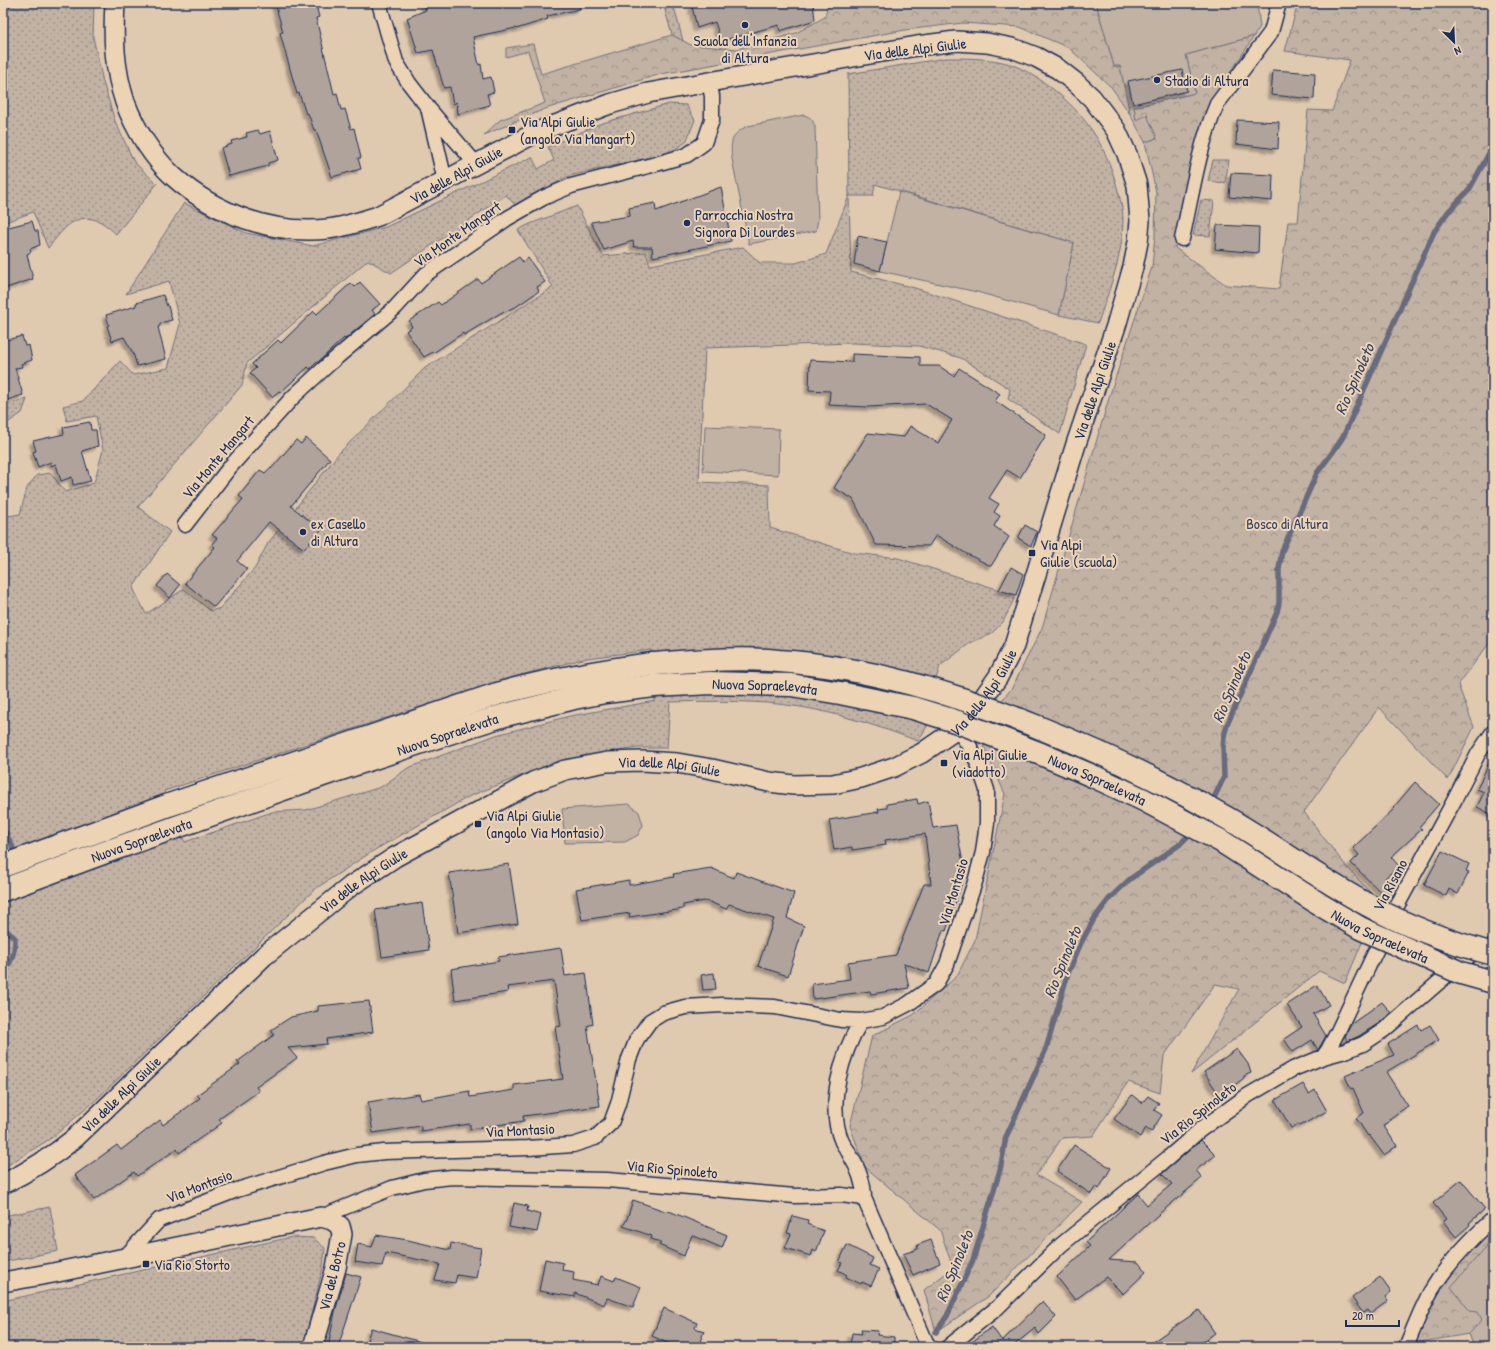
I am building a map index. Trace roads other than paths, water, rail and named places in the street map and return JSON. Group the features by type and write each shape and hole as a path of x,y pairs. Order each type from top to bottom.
{"highway":[{"name":"Nuova Sopraelevata","path":"3,866 169,805 497,694 533,684 604,670 652,664 746,659 809,664 904,682 941,691 1002,712 1098,752 1169,786 1260,837 1366,904 1419,930 1461,945 1493,954"},
{"name":"Nuova Sopraelevata","path":"3,890 330,773 505,715 605,692 654,686 711,683 791,686 840,693 906,707 958,722 1042,754 1144,800 1221,841 1324,908 1360,928 1461,972 1493,982"}],"street":[{"name":"Via delle Alpi Giulie","path":"3,1184 25,1174 51,1158 75,1138 264,956 351,886 401,854 533,782 565,770 607,762 642,761 677,763 712,769 769,782 794,785 833,784 861,778 894,767 922,753 957,729 979,704 998,677 1014,646 1076,444 1116,326 1133,267 1140,221 1136,185 1127,154 1116,130 1092,98 1058,69 1036,57 1012,48 987,43 956,41 917,46 648,93 602,107 537,132 378,216 328,229 301,230 276,227 253,221 224,210 198,195 175,178 146,144 125,101 118,74 113,42 115,3"},
{"path":"379,3 396,62 409,83 429,109 476,164"},
{"path":"1182,239 1211,118 1217,104 1271,32 1279,3"},
{"name":"Via Monte Mangart","path":"185,525 230,467 293,397 395,308 426,274 508,218 543,198 571,186 687,155 704,143 712,120 712,96 710,82"},
{"path":"429,109 444,181"},
{"name":"Via Montasio","path":"125,1257 159,1220 237,1190 324,1163 357,1155 384,1152 528,1148 573,1145 595,1138 611,1123 618,1104 629,1058 637,1039 650,1021 663,1013 685,1007 775,1007 841,1020 861,1021 883,1017 902,1008 936,984 947,964 975,882 983,852 987,822 988,790 970,747 957,729"},
{"name":"Via Risano","path":"1323,1057 1338,1031 1397,906 1456,799 1478,754 1493,732"},
{"name":"Via Rio Spinoleto","path":"948,1347 997,1308 1061,1245 1225,1111 1272,1080 1293,1069 1323,1057 1363,1044 1384,1030 1470,955 1493,945"},
{"path":"861,1021 852,1036 839,1077 836,1103 837,1125 842,1142 851,1156 864,1187 864,1198 926,1342 930,1347"},
{"name":"Via Rio Spinoleto","path":"320,1217 392,1188 424,1180 452,1177 607,1180 795,1196 841,1195 864,1198"},
{"path":"3,1282 53,1273 320,1217"},
{"name":"Via del Botro","path":"314,1347 336,1268 342,1234 340,1226 332,1220 320,1217"},
{"path":"1406,1347 1430,1292 1437,1281 1463,1249 1493,1219"}],"waterway":[{"path":"3,19 8,3"},
{"name":"Rio Spinoleto","path":"1211,804 1224,777 1223,748 1227,725 1277,612 1279,603 1279,569 1282,551 1317,473 1343,437 1434,232 1448,212 1469,190 1493,146"},
{"path":"3,704 5,713 3,718"},
{"path":"3,828 12,845 15,857"},
{"name":"Rio Spinoleto","path":"936,1332 947,1316 973,1260 1000,1170 1006,1137 1046,1049 1068,973 1081,943 1094,919 1110,898 1130,879 1179,845 1193,831"},
{"path":"3,928 15,938 9,965 3,972"}],"place":[{"name":"Scuola dell'Infanzia di Altura","path":"745,25"},
{"name":"Stadio di Altura","path":"1157,80"},
{"name":"Via Alpi Giulie (angolo Via Mangart)","path":"512,130"},
{"name":"Parrocchia Nostra Signora Di Lourdes","path":"687,223"},
{"name":"ex Casello di Altura","path":"303,532"},
{"name":"Via Alpi Giulie (scuola)","path":"1032,553"},
{"name":"Via Alpi Giulie (viadotto)","path":"944,763"},
{"name":"Via Alpi Giulie (angolo Via Montasio)","path":"478,824"},
{"name":"Via Rio Storto","path":"146,1264"}],"park label":[{"name":"Bosco di Altura","path":"1287,523"}]}
